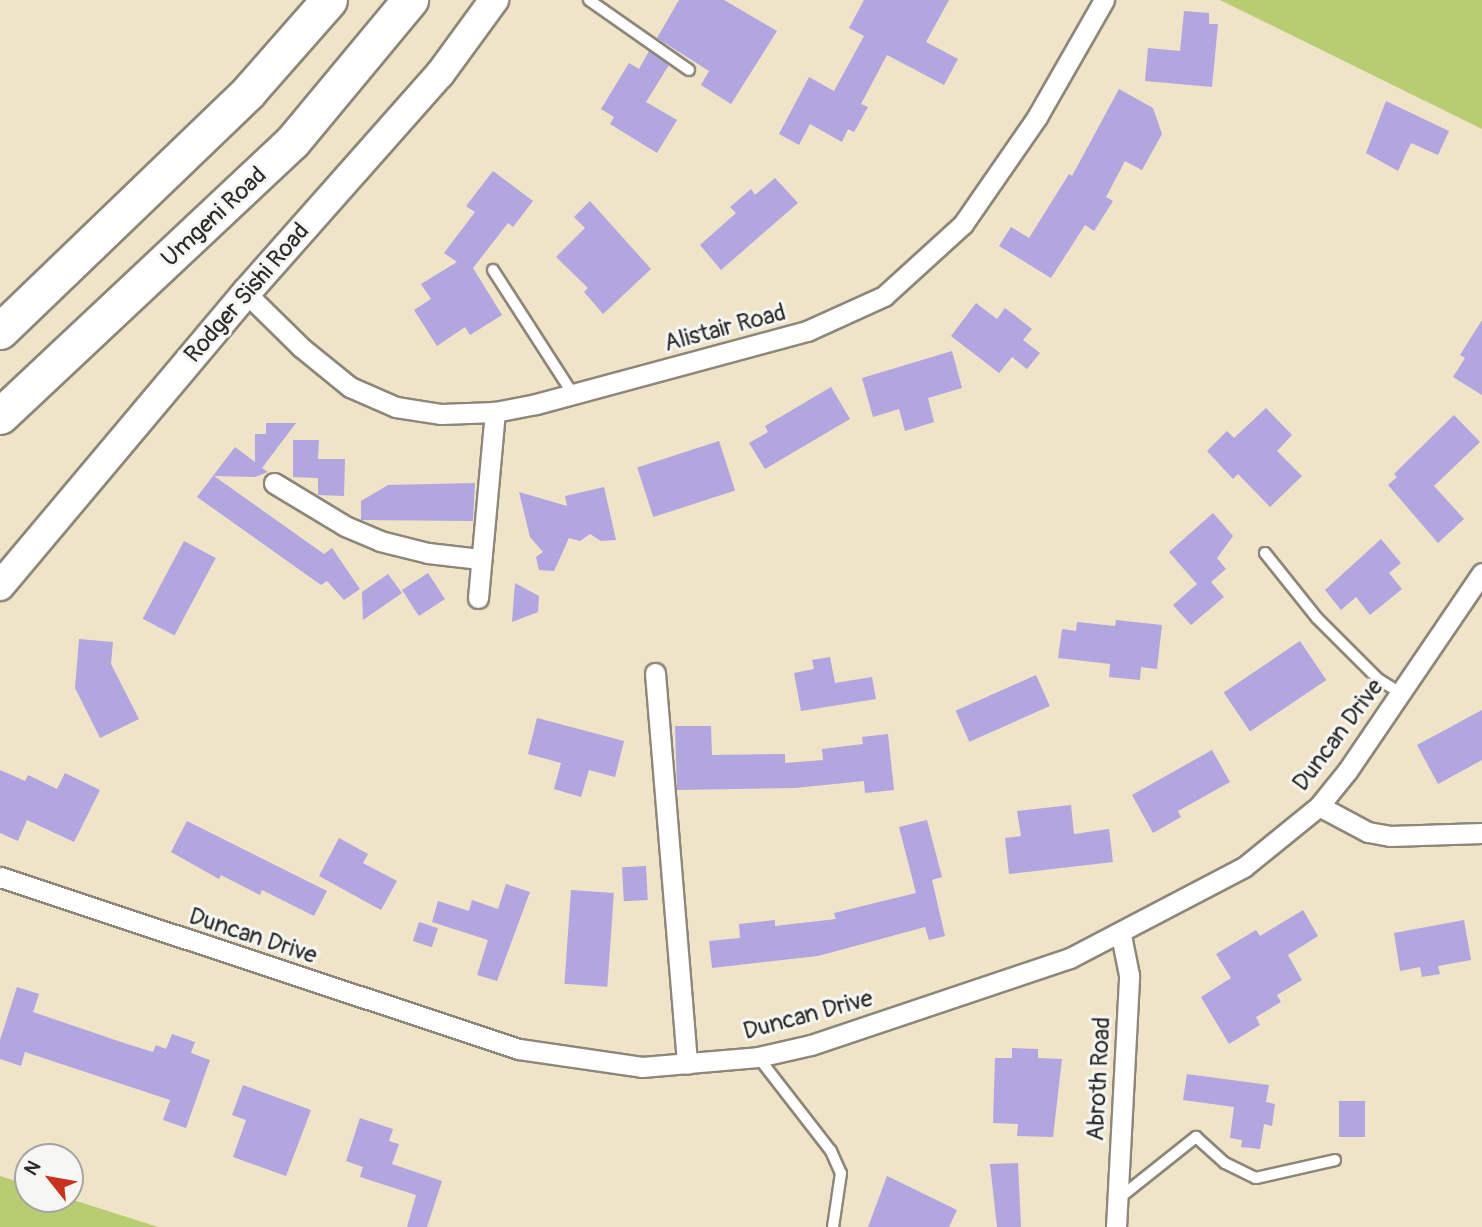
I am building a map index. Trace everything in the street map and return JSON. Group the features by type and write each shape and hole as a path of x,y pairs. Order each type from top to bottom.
{"highway":[{"path":"0,331 249,92 329,0"},
{"name":"Umgeni Road","path":"0,416 292,142 410,0"},
{"path":"0,424 73,347"}],"street":[{"name":"Rodger Sishi Road","path":"0,586 246,293 440,74 494,0"},
{"name":"Alistair Road","path":"246,293 328,371 372,398 429,412 495,412 573,394 807,331 884,296 936,253 989,190 1104,0"},
{"path":"478,598 495,412"},
{"path":"274,483 334,521 380,541 428,553 480,559"},
{"name":"Duncan Drive","path":"0,877 519,1049 597,1063 687,1064 758,1057 811,1045 1028,975 1121,935 1244,867 1319,806 1482,573"},
{"path":"655,673 687,1064"},
{"path":"1319,806 1368,832 1390,835 1482,833"},
{"name":"Abroth Road","path":"1116,1227 1129,975 1121,935"}],"lane":[{"path":"589,0 689,70"},
{"path":"493,270 573,394"},
{"path":"1265,553 1317,618 1378,679 1400,693"},
{"path":"758,1057 831,1151 841,1173 834,1227"},
{"path":"1118,1200 1196,1137 1225,1163 1256,1178 1335,1160"}],"green space":[{"path":"1220,0 1482,0 1482,129"},
{"path":"0,1176 14,1180 14,1213 84,1213 84,1203 158,1227 0,1227"}],"building":[{"path":"679,0 724,0 777,31 731,104 701,85 709,71 657,38"},
{"path":"864,0 949,0 926,42 958,59 944,85 887,55 861,104 868,107 854,132 848,129 842,142 810,124 799,145 779,134 809,77 834,91 864,36 849,28"},
{"path":"1184,11 1209,13 1209,24 1218,24 1212,87 1145,81 1148,48 1180,51"},
{"path":"649,51 669,65 646,102 677,120 657,153 610,124 614,117 601,109 629,63 639,69"},
{"path":"1119,89 1153,108 1162,134 1142,170 1125,161 1106,197 1113,201 1094,231 1085,225 1051,278 999,246 1011,227 1029,238 1069,174 1072,176"},
{"path":"1386,101 1449,131 1438,155 1411,143 1398,171 1366,153"},
{"path":"493,171 533,201 513,227 508,223 473,268 502,315 470,335 465,327 437,346 414,310 431,299 421,284 457,262 444,253 475,212 466,206"},
{"path":"775,178 798,203 721,270 700,245 736,213 730,207 751,189 755,195"},
{"path":"590,201 651,269 603,314 584,292 588,288 556,257 585,228 574,217"},
{"path":"976,303 997,319 1005,308 1032,329 1023,340 1040,353 1027,369 1012,357 999,373 951,336"},
{"path":"1482,320 1482,395 1453,377 1465,358 1460,355"},
{"path":"952,351 962,388 928,398 934,422 905,431 899,409 873,417 862,378"},
{"path":"831,387 850,419 765,469 749,443 768,432 765,426"},
{"path":"1266,408 1292,435 1277,451 1302,476 1270,507 1238,474 1233,479 1207,451 1227,431 1234,438"},
{"path":"1454,415 1480,442 1434,486 1464,519 1438,543 1388,485 1397,477 1394,474"},
{"path":"266,423 296,423 262,468 268,472 255,477 214,476 324,554 332,548 360,589 344,600 327,581 321,585 197,497 235,447 255,462 255,434 266,434"},
{"path":"293,440 319,440 318,459 345,459 344,496 318,495 318,478 293,477"},
{"path":"719,441 735,490 653,517 637,468"},
{"path":"475,483 473,521 361,520 361,501 388,485"},
{"path":"604,487 616,540 601,541 590,534 580,541 569,538 554,571 539,570 536,557 543,552 530,537 519,492 567,506 565,496"},
{"path":"1213,513 1233,536 1217,558 1226,569 1211,582 1224,597 1191,625 1173,605 1197,584 1169,552"},
{"path":"1381,539 1401,563 1389,573 1402,589 1370,615 1356,597 1341,610 1325,590"},
{"path":"184,541 216,558 174,636 143,619"},
{"path":"428,573 445,599 419,616 402,590"},
{"path":"388,574 402,593 363,620 362,592"},
{"path":"515,583 539,596 538,612 512,622"},
{"path":"1116,620 1162,625 1157,669 1141,667 1140,680 1109,677 1110,664 1058,658 1062,629 1076,631 1077,622 1115,626"},
{"path":"79,639 113,642 111,664 139,719 100,738 75,688"},
{"path":"1300,641 1326,680 1250,731 1224,692"},
{"path":"830,657 835,683 872,677 876,699 801,711 794,673 814,669 812,660"},
{"path":"1036,675 1050,706 969,742 956,711"},
{"path":"1482,710 1482,760 1438,784 1417,745"},
{"path":"537,718 624,741 615,777 589,770 581,797 554,789 561,763 528,754"},
{"path":"675,726 711,726 712,755 785,754 785,763 823,760 822,749 863,744 862,737 888,734 894,790 865,793 864,781 795,788 677,790"},
{"path":"1212,750 1230,782 1178,811 1181,817 1153,833 1132,795"},
{"path":"0,770 25,781 28,775 57,789 65,773 100,790 74,842 27,820 18,841 0,833"},
{"path":"1071,805 1074,834 1109,829 1113,862 1009,874 1005,838 1021,836 1017,811"},
{"path":"927,820 942,877 932,880 945,936 929,940 925,927 818,956 712,968 709,941 740,938 739,924 775,920 775,926 836,919 834,913 916,893 899,827"},
{"path":"187,821 327,891 314,916 262,890 260,895 221,875 219,879 171,852"},
{"path":"339,838 368,854 363,863 397,881 381,910 319,876"},
{"path":"646,866 648,900 624,901 622,867"},
{"path":"506,884 530,892 497,981 477,975 488,940 432,922 438,901 469,911 472,900 498,909"},
{"path":"571,890 614,893 607,987 564,984"},
{"path":"1303,910 1318,936 1288,955 1302,980 1277,995 1281,1002 1256,1017 1260,1025 1229,1044 1201,997 1231,978 1216,954 1256,930 1260,936"},
{"path":"1464,920 1471,960 1438,966 1440,974 1422,977 1420,967 1400,971 1394,933"},
{"path":"419,922 438,928 432,947 413,941"},
{"path":"17,987 39,994 33,1012 153,1052 156,1045 166,1049 172,1034 195,1042 191,1053 210,1060 186,1128 163,1120 170,1100 25,1052 21,1066 0,1059 0,1040"},
{"path":"1012,1048 1038,1049 1038,1058 1062,1059 1053,1137 1017,1136 1018,1124 993,1123 995,1058 1012,1058"},
{"path":"1187,1074 1269,1085 1266,1102 1275,1104 1272,1126 1264,1124 1260,1149 1241,1147 1242,1140 1230,1138 1234,1107 1183,1100"},
{"path":"243,1085 311,1110 286,1176 233,1157 246,1120 232,1115"},
{"path":"1339,1101 1365,1101 1365,1137 1339,1137"},
{"path":"360,1118 393,1129 389,1141 399,1144 392,1164 442,1181 427,1227 407,1227 416,1195 360,1177 363,1167 346,1161"},
{"path":"1018,1163 1021,1227 997,1227 990,1164"},
{"path":"887,1176 957,1210 949,1227 868,1227"}]}
